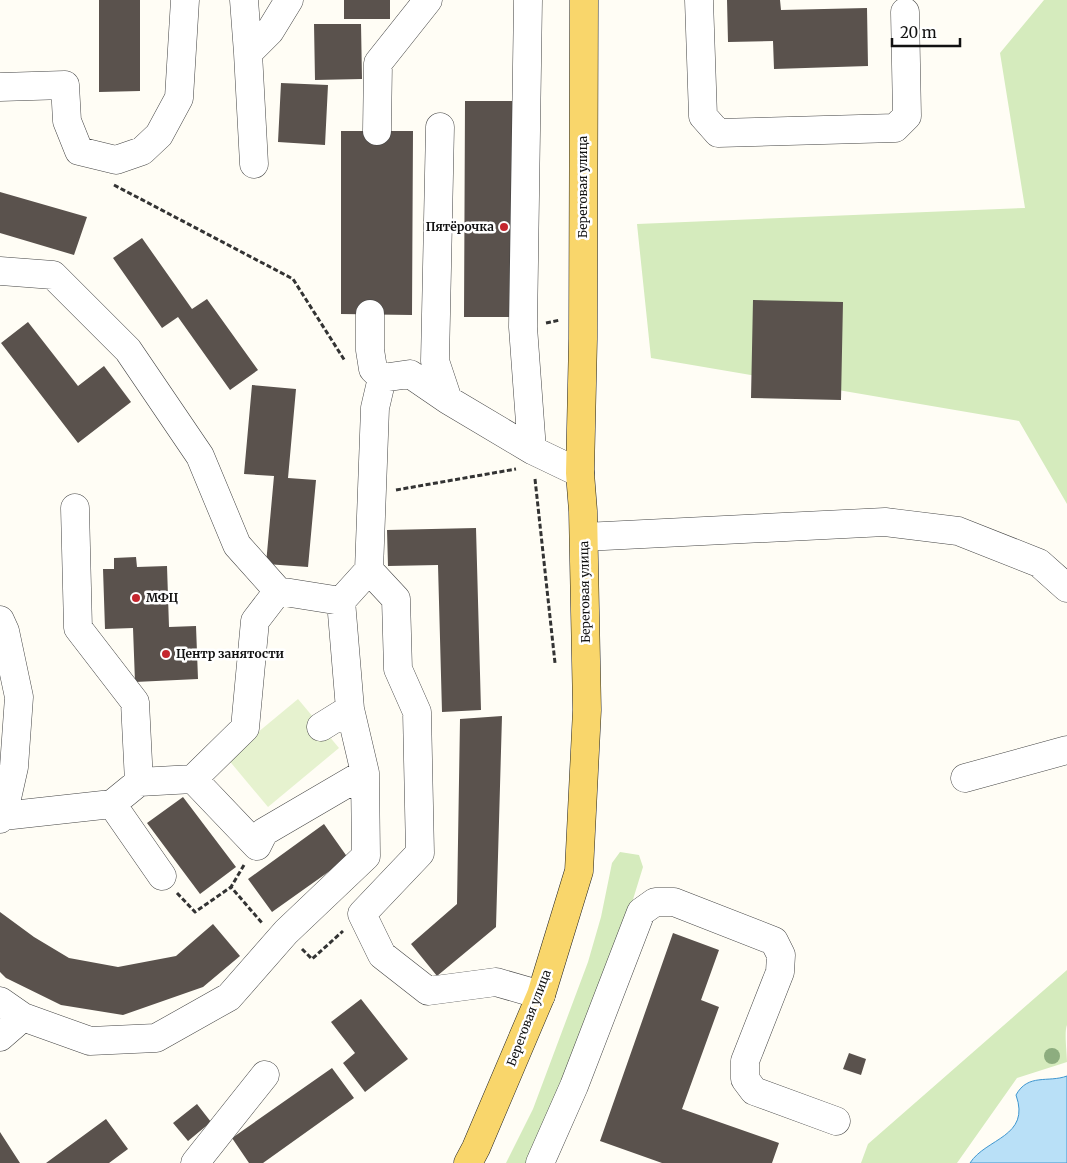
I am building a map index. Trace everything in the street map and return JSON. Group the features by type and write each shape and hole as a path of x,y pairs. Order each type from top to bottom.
{"main road":[{"name":"Береговая улица","path":"468,1163 541,995 579,871 587,710 584,537 580,472 583,339 584,0"}],"street":[{"path":"0,87 65,85 66,121 78,151 116,160 142,151 159,135 179,98 185,0"},
{"path":"244,0 254,164"},
{"path":"248,53 270,31 289,0"},
{"path":"378,131 378,63 428,0"},
{"path":"528,0 523,327 533,458"},
{"path":"700,0 703,116 718,133 895,128 907,116 905,12"},
{"path":"440,127 435,361 448,400"},
{"path":"0,271 53,275 128,350 200,456 238,545 278,591 341,601"},
{"path":"370,314 370,350 373,369 382,378"},
{"path":"382,378 410,374 533,458 580,472"},
{"path":"0,1001 23,1017 90,1041 156,1038 229,997 286,932 366,856 365,773 350,709 341,601 369,570 375,408 382,378"},
{"path":"75,508 78,628 135,702 139,782"},
{"path":"584,537 885,522 958,531 1039,563 1067,588"},
{"path":"369,570 396,598 398,669 417,712 420,853 362,914 382,956 428,991 496,982 541,995"},
{"path":"0,620 5,631 19,697 14,767 2,817 112,804 139,782 193,779 245,728 255,621 278,591"},
{"path":"321,727 350,709"},
{"path":"965,778 1067,750"},
{"path":"193,779 257,846 264,832 365,773"},
{"path":"112,804 162,876"},
{"path":"540,1163 574,1086 641,912 655,902 674,902 774,941 781,955 780,972 745,1061 745,1079 754,1092 836,1121"},
{"path":"0,1037 23,1017"},
{"path":"195,1163 265,1074"}],"path":[{"path":"107,182 293,280 350,368"},
{"path":"390,491 533,458 556,663"},
{"path":"162,876 195,912 230,887 257,846"},
{"path":"230,887 260,922"},
{"path":"312,959 362,914"}],"green space":[{"path":"1044,0 1067,0 1067,504 1019,421 651,358 637,224 1025,208 1000,53"},
{"path":"298,699 339,748 268,807 227,758"},
{"path":"620,852 639,855 643,867 614,961 532,1163 506,1163 533,1109 588,962 601,917 612,863"},
{"path":"1067,970 1067,1062 1017,1078 957,1163 861,1163 868,1144"}],"water":[{"path":"1067,1076 1067,1163 970,1163 977,1155 1012,1128 1017,1120 1019,1109 1016,1095 1021,1088 1032,1081"}],"building":[{"path":"99,0 140,0 140,91 99,92"},
{"path":"344,0 390,0 390,19 344,19"},
{"path":"727,0 780,0 781,10 867,8 868,66 774,69 773,41 728,42"},
{"path":"314,24 361,24 362,79 315,80"},
{"path":"281,83 328,85 325,145 278,142"},
{"path":"465,101 512,101 512,317 464,317"},
{"path":"341,131 413,131 412,315 341,314"},
{"path":"0,192 87,217 74,255 0,233"},
{"path":"142,238 192,309 207,299 258,370 230,390 178,317 162,328 113,258"},
{"path":"753,300 843,302 841,400 751,398"},
{"path":"28,322 78,386 104,366 131,402 78,443 1,343"},
{"path":"252,385 296,389 288,478 316,480 308,567 266,564 274,476 244,474"},
{"path":"476,528 481,710 442,712 438,565 388,566 387,530"},
{"path":"136,557 137,567 167,566 169,627 196,626 198,679 135,682 133,628 105,629 103,569 114,569 114,558"},
{"path":"502,716 496,927 437,976 411,944 457,904 460,719"},
{"path":"183,797 236,867 200,894 147,823"},
{"path":"324,824 348,858 272,912 248,879"},
{"path":"0,912 34,937 69,958 118,967 176,956 213,924 240,956 203,987 123,1015 61,1005 6,978 0,972"},
{"path":"673,933 719,950 701,1000 719,1007 682,1109 779,1143 772,1163 662,1163 600,1141"},
{"path":"361,999 408,1059 365,1092 343,1063 355,1053 331,1022"},
{"path":"849,1053 866,1059 861,1075 843,1069"},
{"path":"332,1068 354,1098 263,1163 249,1163 232,1138"},
{"path":"197,1104 211,1122 188,1141 173,1123"},
{"path":"106,1119 128,1149 109,1163 46,1163"},
{"path":"0,1132 20,1163 0,1163"}],"place":[{"name":"Пятёрочка","path":"504,227"},
{"name":"МФЦ","path":"136,598"},
{"name":"Центр занятости","path":"166,654"}]}
